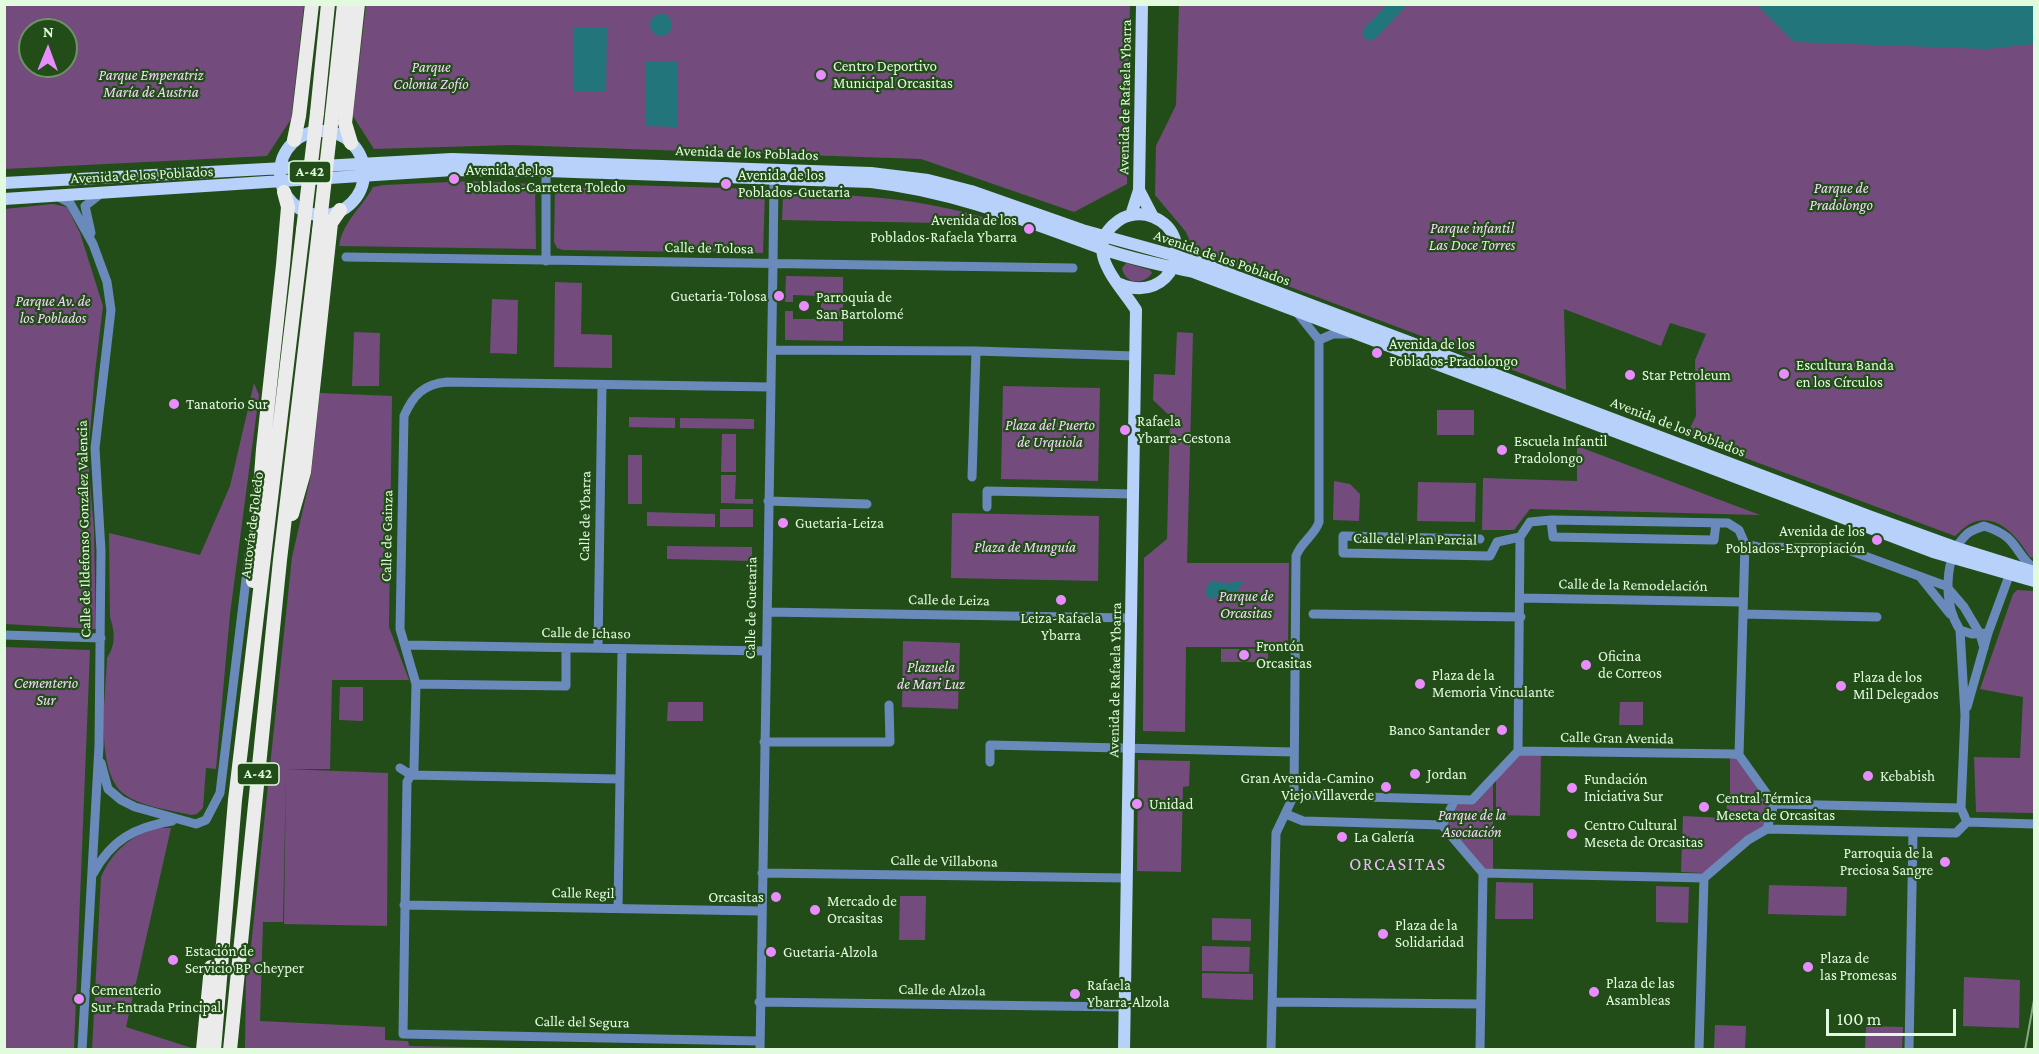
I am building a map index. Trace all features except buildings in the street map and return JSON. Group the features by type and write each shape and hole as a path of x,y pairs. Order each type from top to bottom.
{"highway":[{"path":"294,140 299,116 312,4"},
{"name":"Autovía de Toledo","path":"214,1050 224,907 254,631 317,113 328,4"},
{"name":"A-42","path":"230,1050 280,560 344,4"},
{"path":"351,142 345,123 358,4"},
{"path":"254,631 252,594 263,449 288,207 283,188"},
{"path":"280,560 304,472 331,223 340,210"},
{"path":"203,1050 215,926 224,907"}],"main road":[{"name":"Avenida de Rafaela Ybarra","path":"1131,215 1138,190 1142,4"},
{"path":"327,131 351,142 362,162 364,176 358,194 340,210 320,215 304,211 293,203 283,188 280,168 286,149 294,140 309,133 327,131"},
{"name":"Avenida de los Poblados","path":"4,183 362,162 492,160 771,174"},
{"name":"Avenida de los Poblados","path":"4,199 104,192 283,188 364,176 453,170 872,173 928,180 996,198 1103,242 1175,262 1323,309 1956,554"},
{"name":"Avenida de los Poblados","path":"4,189 77,180"},
{"name":"Avenida de Rafaela Ybarra","path":"1138,190 1153,217 1167,226 1175,240 1175,262"},
{"path":"1152,287 1136,310 1120,284 1106,269 1103,242 1120,219 1131,215 1153,217"},
{"path":"1120,284 1141,289 1152,287 1165,280 1175,262"},
{"name":"Avenida de los Poblados","path":"1175,262 1193,272 1295,311 2034,581"},
{"name":"Avenida de Rafaela Ybarra","path":"1124,1050 1136,310"},
{"name":"Avenida de los Poblados","path":"2007,570 2034,570"}],"street":[{"path":"546,171 546,261"},
{"name":"Calle de Guetaria","path":"760,1045 772,350 771,174"},
{"name":"Calle de Ildefonso González Valencia","path":"82,1050 99,746 101,528 95,448 111,310 107,282 93,244 85,206 104,192"},
{"name":"Calle de Ildefonso González Valencia","path":"57,195 70,203 93,244"},
{"name":"Calle de Tolosa","path":"346,257 1073,268"},
{"path":"1271,1050 1276,833 1294,795 1296,556 1299,547 1316,530 1319,522 1323,338 1326,322 1323,309"},
{"path":"1295,311 1323,338"},
{"path":"1323,338 1333,334 1360,335"},
{"path":"772,350 976,351 1135,356"},
{"path":"972,477 976,351"},
{"name":"Calle de Gainza","path":"403,1035 407,782 414,770 416,684 400,629 404,416 411,400 426,386 447,382 771,387"},
{"name":"Calle de Ybarra","path":"598,648 602,385"},
{"path":"91,878 99,863 118,841 148,825 174,820 196,824 206,820 220,793 263,449"},
{"path":"987,507 987,491 1133,494"},
{"path":"768,501 867,504"},
{"path":"1551,520 1553,537 1703,540 1714,540 1716,523"},
{"name":"Calle del Plan Parcial","path":"1480,539 1343,537 1343,553 1490,556 1497,542 1521,537 1530,522 1551,520 1728,524 1739,530 1745,544"},
{"path":"1951,616 1946,586 1956,554 1968,533 1984,526 2002,531 2016,545 2034,570"},
{"path":"1294,795 1472,800 1518,751 1521,537"},
{"path":"1774,804 1739,754 1745,544 1758,547 1843,548 1920,576 1946,586 1984,633"},
{"path":"1965,715 1984,648 1984,633 2007,570"},
{"path":"1920,576 1960,630 1965,715 1961,808 1967,822"},
{"name":"Calle de la Remodelación","path":"1521,598 1743,602"},
{"name":"Calle de Leiza","path":"767,612 1130,618"},
{"path":"1313,614 1521,618"},
{"path":"1743,614 1877,617"},
{"path":"1960,630 1984,633"},
{"path":"4,635 101,638"},
{"name":"Calle de Ichaso","path":"405,645 766,651"},
{"path":"416,684 566,686 566,648"},
{"path":"618,908 621,649"},
{"path":"764,742 890,742 889,705"},
{"path":"990,762 990,745 1294,752"},
{"name":"Calle de Ildefonso González Valencia","path":"99,746 102,771 108,789 135,807 174,820"},
{"name":"Calle Gran Avenida","path":"1518,751 1739,754"},
{"path":"400,768 411,775 619,779"},
{"path":"1442,825 1455,800"},
{"path":"1774,804 1961,808"},
{"path":"1767,829 1774,804"},
{"path":"1286,814 1303,822 1442,825 1483,873 1480,1050"},
{"path":"1483,873 1704,878 1748,840 1767,829 1956,833 1967,822 2034,824"},
{"path":"1909,1050 1913,833"},
{"name":"Calle de Villabona","path":"762,873 1125,878"},
{"path":"1700,1050 1704,878"},
{"name":"Calle Regil","path":"404,905 761,910"},
{"name":"Calle de Alzola","path":"759,1002 1124,1007"},
{"path":"1273,1002 1480,1004"},
{"name":"Calle del Segura","path":"403,1035 760,1045"}],"green space":[{"name":"Parque Emperatriz María de Austria","path":"4,5 304,5 291,119 267,156 5,169"},
{"name":"Centro Deportivo Municipal Orcasitas","path":"366,5 1130,5 1127,184 1074,212 921,159 512,145 374,149 353,116"},
{"name":"Parque de Pradolongo","path":"1179,5 2034,5 2034,558 2030,557 2007,529 1992,521 1983,520 1971,523 1955,536 1686,436 1696,416 1695,360 1706,334 1670,323 1661,346 1564,309 1566,390 1194,251 1186,232 1155,195 1156,146 1176,105"},
{"path":"471,181 535,184 536,249 339,246 348,222 373,187"},
{"path":"592,184 760,189 765,192 763,253 563,250 557,248 554,242 555,188 586,188"},
{"path":"783,194 863,196 914,202 993,220 993,224 782,220"},
{"name":"Parque Av. de los Poblados","path":"53,204 67,207 80,233 103,306 88,459 94,529 96,629 5,624 4,209"},
{"path":"1126,263 1150,270 1152,273 1144,280 1130,280 1122,268"},
{"path":"786,276 843,277 843,341 785,340 785,311 793,311 793,319 821,319 821,296 793,295 793,302 785,302"},
{"path":"555,282 582,283 581,334 612,335 612,368 554,367"},
{"path":"492,299 518,300 517,354 490,353"},
{"path":"354,332 380,333 379,386 352,386"},
{"name":"Parque de Orcasitas","path":"1177,332 1193,333 1187,563 1289,563 1288,647 1186,647 1185,732 1143,731 1144,558 1167,539 1170,416 1153,400 1154,374 1175,375"},
{"path":"254,383 259,395 230,614 216,769 206,768 203,808 197,814 191,815 147,805 124,794 115,783 109,768 105,750 104,710 107,658 114,638 110,617 109,533 200,555 230,486"},
{"name":"Plaza del Puerto de Urquiola","path":"1003,386 1100,388 1098,481 1001,479"},
{"path":"320,393 392,396 389,627 409,680 332,680 330,769 286,769 388,773 387,926 284,924 286,772 283,922 263,922 260,1021 385,1027 385,1040 408,1041 409,1046 573,1049 245,1049 246,978 292,557 311,475"},
{"path":"1437,410 1474,410 1474,435 1437,435"},
{"path":"629,417 675,418 675,428 629,427"},
{"path":"680,418 754,419 754,429 680,428"},
{"path":"722,434 736,434 736,472 721,472"},
{"path":"1577,446 1760,515 1530,509 1514,530 1482,530 1483,478 1577,481"},
{"path":"628,455 642,455 642,504 628,504"},
{"path":"721,475 736,475 735,499 753,499 753,504 721,503"},
{"path":"1334,481 1350,484 1360,494 1359,521 1333,520"},
{"path":"1418,482 1476,483 1475,522 1417,521"},
{"path":"720,509 753,509 753,527 720,527"},
{"path":"647,512 715,514 715,527 647,526"},
{"name":"Plaza de Munguía","path":"952,513 1099,516 1098,581 951,578"},
{"path":"667,546 752,547 752,561 667,559"},
{"path":"2017,590 2034,591 2034,813 1976,812 1974,757 2020,758 2023,697 1980,689 2013,594"},
{"name":"Plazuela de Mari Luz","path":"903,641 960,643 958,709 902,707"},
{"name":"Cementerio Sur","path":"5,647 90,650 74,1049 5,1049"},
{"name":"Frontón Orcasitas","path":"1221,649 1268,649 1268,662 1221,662"},
{"path":"340,687 363,687 363,721 339,720"},
{"path":"668,702 703,702 703,721 667,721"},
{"path":"1620,702 1643,702 1643,725 1619,725"},
{"name":"Parque de la Asociación","path":"1518,753 1541,753 1540,816 1496,815 1496,778"},
{"path":"1730,758 1739,758 1774,804 1764,828 1703,873 1681,872 1683,816 1726,818 1727,802 1730,800"},
{"path":"1138,760 1190,761 1189,786 1183,787 1181,872 1137,871"},
{"name":"Parque de la Asociación","path":"1493,781 1493,871 1485,871 1444,825 1459,803 1471,803"},
{"path":"155,828 171,828 126,1027 195,1049 92,1050 101,877 110,860 122,847 137,836"},
{"path":"1496,882 1533,883 1533,919 1495,919"},
{"path":"1769,885 1847,887 1846,916 1768,914"},
{"path":"1656,886 1689,887 1688,923 1656,922"},
{"path":"900,896 926,896 925,940 899,940"},
{"path":"1212,918 1251,919 1251,941 1212,940"},
{"path":"1202,946 1250,947 1249,972 1202,971"},
{"path":"1202,973 1253,974 1253,1000 1202,998"},
{"path":"1964,977 2020,980 2019,1028 1963,1026"},
{"path":"1715,1025 1746,1026 1745,1049 1714,1049"},
{"path":"1866,1026 1903,1027 1902,1049 1865,1049"}],"water":[{"path":"1757,5 2034,5 2034,44 1987,49 1794,42"},
{"path":"661,14 669,17 672,25 669,33 661,36 653,33 650,25 653,17"},
{"path":"574,27 607,27 606,92 573,92"},
{"path":"646,61 678,61 677,127 645,126"},
{"path":"1210,581 1226,583 1244,581 1235,595 1224,591 1213,599 1207,597 1205,592"}],"waterway":[{"path":"1370,33 1398,4"}],"railway":[{"path":"2025,1050 2034,1000"}],"place":[{"name":"Centro Deportivo Municipal Orcasitas","path":"821,75"},
{"name":"Avenida de los Poblados-Carretera Toledo","path":"454,179"},
{"name":"Avenida de los Poblados-Guetaria","path":"726,184"},
{"name":"Avenida de los Poblados-Rafaela Ybarra","path":"1029,229"},
{"name":"Guetaria-Tolosa","path":"779,296"},
{"name":"Parroquia de San Bartolomé","path":"804,306"},
{"name":"Avenida de los Poblados-Pradolongo","path":"1377,353"},
{"name":"Escultura Banda en los Círculos","path":"1784,374"},
{"name":"Star Petroleum","path":"1630,375"},
{"name":"Tanatorio Sur","path":"174,404"},
{"name":"Rafaela Ybarra-Cestona","path":"1125,430"},
{"name":"Escuela Infantil Pradolongo","path":"1502,450"},
{"name":"Guetaria-Leiza","path":"783,523"},
{"name":"Avenida de los Poblados-Expropiación","path":"1877,540"},
{"name":"Leiza-Rafaela Ybarra","path":"1061,600"},
{"name":"Frontón Orcasitas","path":"1244,655"},
{"name":"Oficina de Correos","path":"1586,665"},
{"name":"Plaza de la Memoria Vinculante","path":"1420,684"},
{"name":"Plaza de los Mil Delegados","path":"1841,686"},
{"name":"Banco Santander","path":"1502,730"},
{"name":"Jordan","path":"1415,774"},
{"name":"Kebabish","path":"1868,776"},
{"name":"Gran Avenida-Camino Viejo Villaverde","path":"1386,787"},
{"name":"Fundación Iniciativa Sur","path":"1572,788"},
{"name":"Unidad","path":"1137,804"},
{"name":"Central Térmica Meseta de Orcasitas","path":"1704,807"},
{"name":"Centro Cultural Meseta de Orcasitas","path":"1572,834"},
{"name":"La Galería","path":"1342,837"},
{"name":"Parroquia de la Preciosa Sangre","path":"1945,862"},
{"name":"Orcasitas","path":"776,897"},
{"name":"Mercado de Orcasitas","path":"815,910"},
{"name":"Plaza de la Solidaridad","path":"1383,934"},
{"name":"Guetaria-Alzola","path":"771,952"},
{"name":"Estación de Servicio BP Cheyper","path":"173,960"},
{"name":"Plaza de las Promesas","path":"1808,967"},
{"name":"Plaza de las Asambleas","path":"1594,992"},
{"name":"Rafaela Ybarra-Alzola","path":"1075,994"},
{"name":"Cementerio Sur-Entrada Principal","path":"79,999"}],"district":[{"name":"ORCASITAS","path":"1398,864"}],"park label":[{"name":"Parque Colonia Zofío","path":"431,76"},
{"name":"Parque infantil Las Doce Torres","path":"1472,236"}]}
